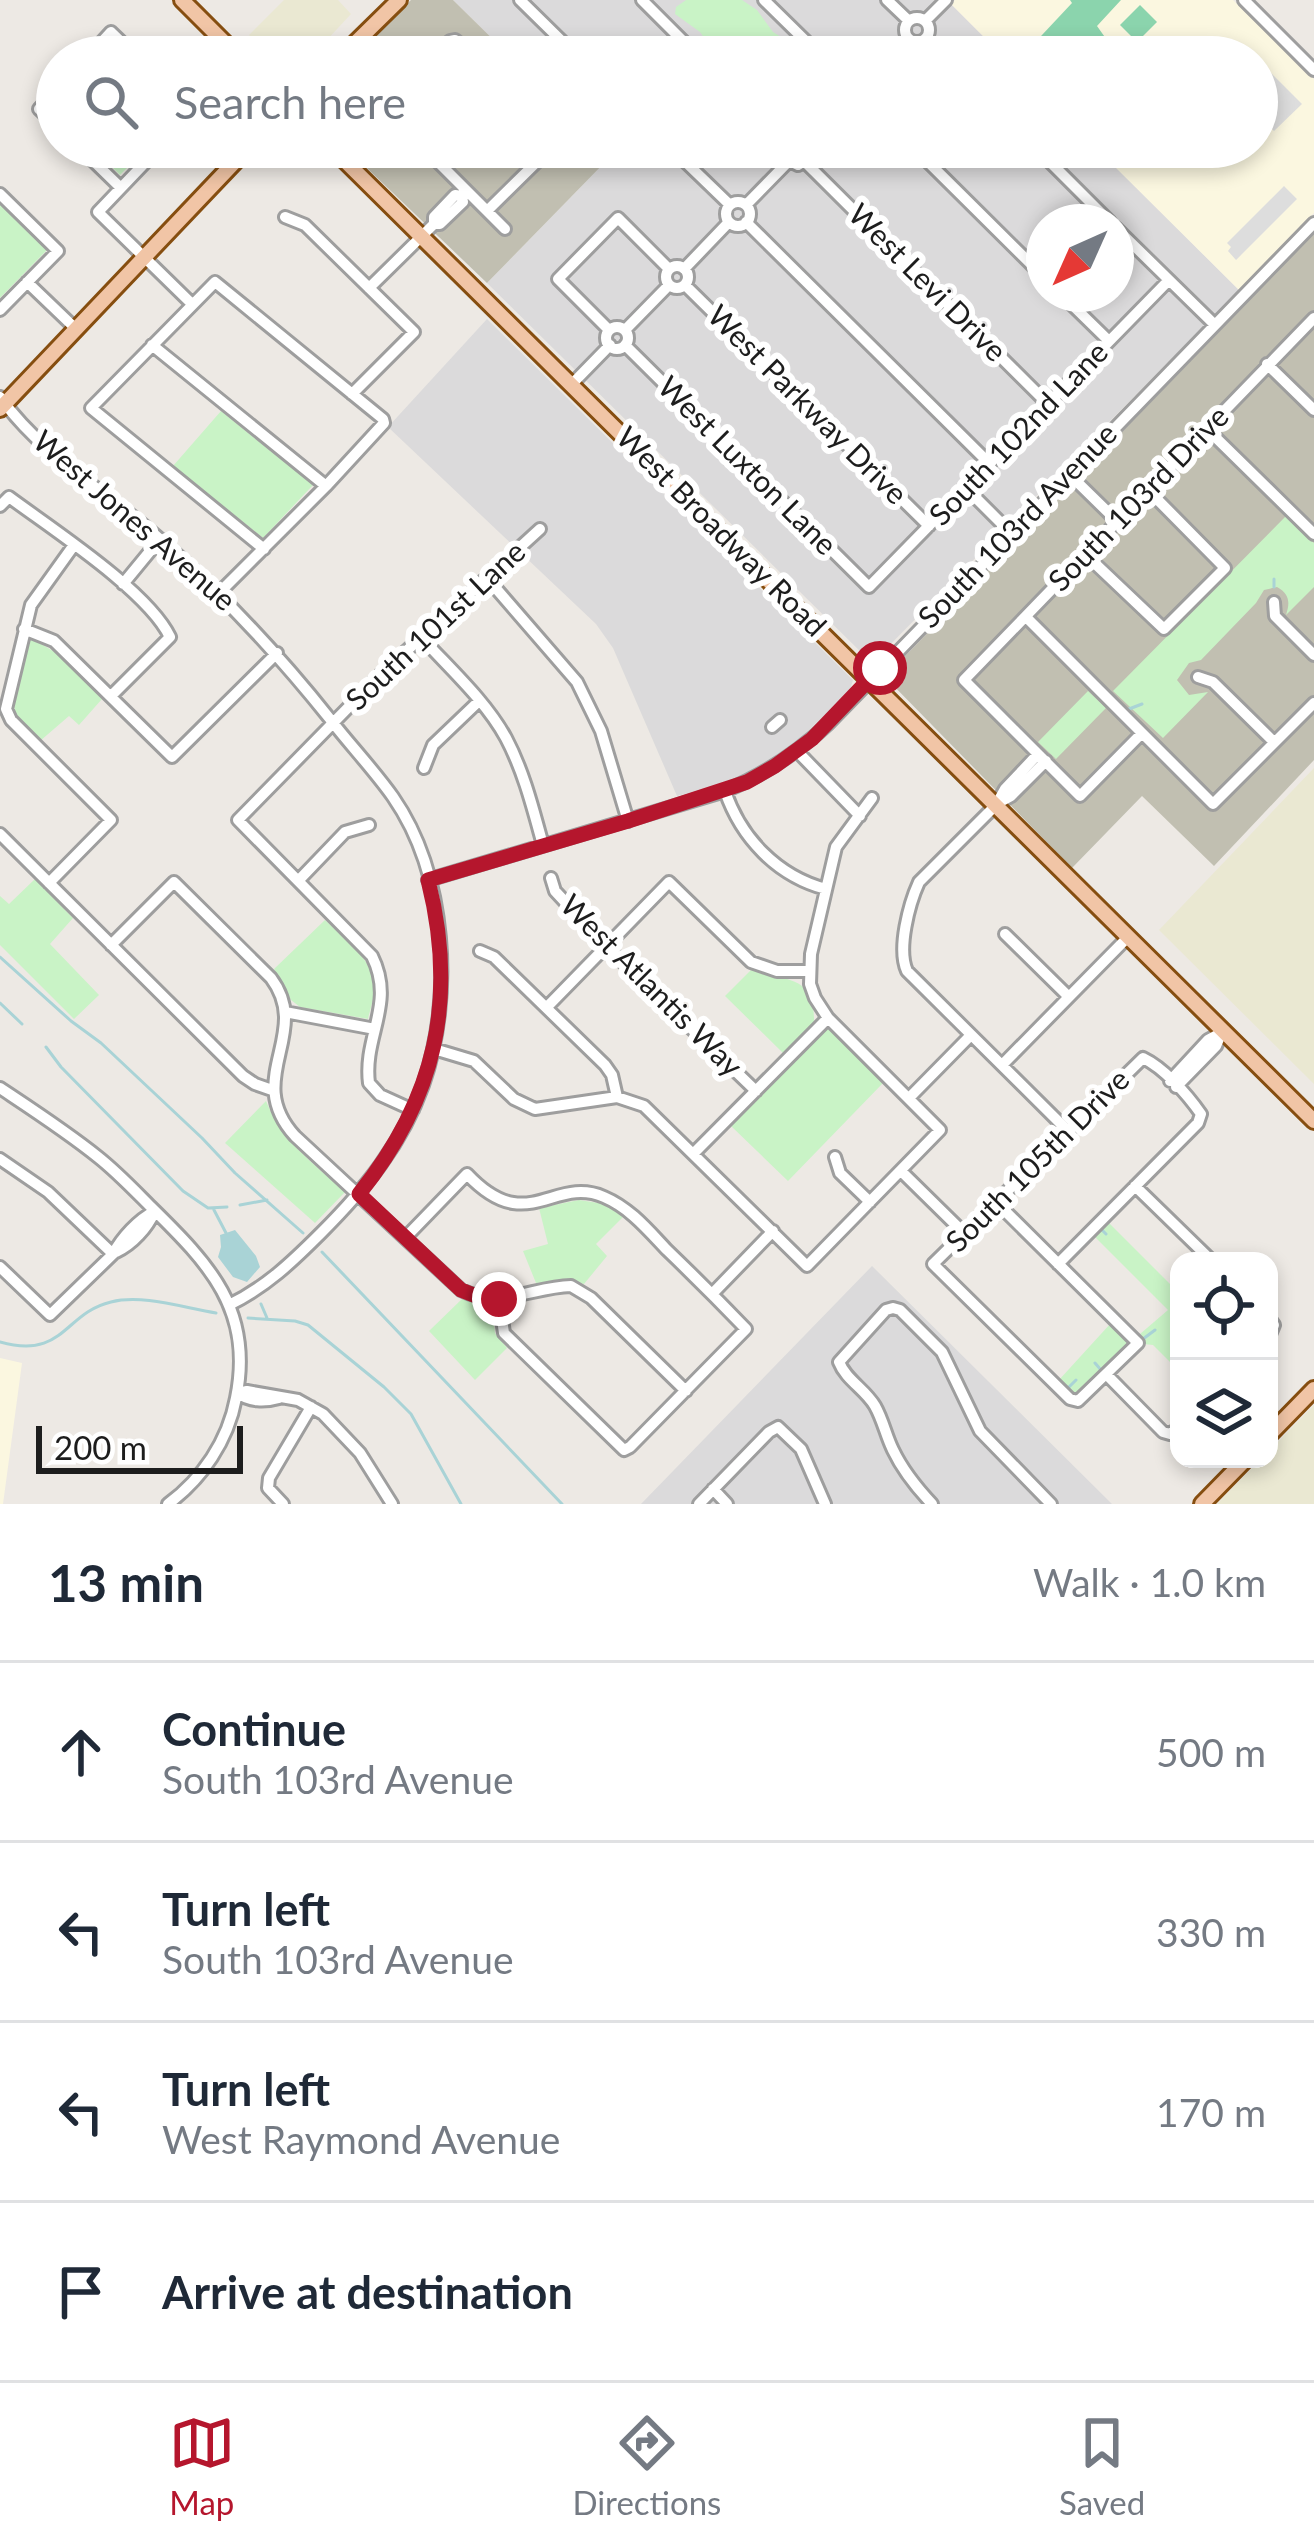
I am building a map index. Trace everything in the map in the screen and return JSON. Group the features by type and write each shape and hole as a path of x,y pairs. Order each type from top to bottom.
{"main road":[{"path":"182,0 218,36"},
{"path":"362,36 399,0"},
{"path":"2,403 229,168"},
{"name":"West Broadway Road","path":"352,168 1314,1121"},
{"path":"1278,1426 1314,1389"},
{"path":"1202,1504 1237,1468"}],"street":[{"path":"520,0 557,36"},
{"path":"641,0 678,36"},
{"path":"764,0 801,36"},
{"path":"887,0 909,21"},
{"path":"926,21 946,0"},
{"path":"1244,0 1314,70"},
{"path":"908,36 909,21 926,21"},
{"path":"926,21 927,36"},
{"path":"101,168 121,188"},
{"path":"140,168 98,212 193,304"},
{"path":"441,168 505,230"},
{"path":"487,211 531,168"},
{"path":"691,168 730,206"},
{"path":"746,205 782,168"},
{"name":"West Levi Drive","path":"811,168 1048,404"},
{"path":"934,168 1026,259"},
{"path":"1056,168 1092,204"},
{"path":"0,194 58,251 0,310"},
{"path":"369,288 463,202 464,194"},
{"path":"746,205 750,213 746,222 737,226 729,222 730,206 746,205"},
{"path":"285,217 305,225 414,332 352,394"},
{"path":"610,330 558,279 617,218 669,269"},
{"path":"684,268 729,222"},
{"path":"746,222 990,464"},
{"name":"South 103rd Avenue","path":"428,880 724,791 797,751 1314,223"},
{"path":"1134,246 1215,325"},
{"path":"684,268 685,285 669,285 669,269 684,268"},
{"name":"South 102nd Lane","path":"869,587 1169,280"},
{"path":"27,282 77,330"},
{"path":"218,594 264,549 326,486 384,424 215,282 91,408 264,549"},
{"path":"625,330 669,285"},
{"name":"West Parkway Drive","path":"685,285 929,526"},
{"path":"1079,312 1109,341"},
{"name":"South 103rd Drive","path":"1042,758 964,680 1314,318"},
{"path":"610,330 625,330 625,345 617,349 610,345 610,330"},
{"path":"152,345 326,486"},
{"path":"571,385 610,345"},
{"name":"West Luxton Lane","path":"625,345 869,587"},
{"path":"1268,364 1314,410"},
{"name":"West Jones Avenue","path":"2,403 56,456 160,539 277,653 394,798 413,833 428,880"},
{"path":"1206,428 1314,533"},
{"path":"1070,474 1118,522"},
{"path":"966,488 1012,533"},
{"path":"1086,555 1164,629 1225,568 1149,491"},
{"path":"4,501 74,545 163,622 170,637 111,697"},
{"name":"South 101st Lane","path":"298,880 238,820 332,722 540,530"},
{"path":"123,584 160,539"},
{"path":"50,883 112,820 11,720 6,709 31,605 74,545"},
{"path":"487,578 577,682 601,731 628,821"},
{"path":"1274,602 1275,616 1314,655"},
{"path":"1026,617 1213,804 1314,703"},
{"path":"23,629 54,641 172,758 277,653"},
{"path":"422,637 493,717 517,760 543,845"},
{"path":"1198,676 1213,682 1274,742"},
{"path":"424,767 433,745 479,701"},
{"path":"1069,1131 907,971 902,960 919,882 996,805 1005,789 1042,758 1080,796 1142,733"},
{"path":"797,751 860,817"},
{"path":"724,791 737,822 766,854 795,879 826,889"},
{"path":"434,1048 474,1061 522,1105 548,1108 617,1096 644,1106 807,1266 940,1130 828,1018 815,998 809,970 836,847 872,798"},
{"path":"368,825 345,832 298,880 373,956 383,988 369,1083 388,1100 413,1110"},
{"path":"0,834 243,1076 272,1090"},
{"name":"West Atlantis Way","path":"551,878 555,891 606,946 756,1091"},
{"path":"230,1305 276,1277 359,1194 413,1110 434,1048 442,999 440,935 428,880"},
{"path":"111,944 174,882 280,992 285,1029 272,1090 280,1118 289,1129 461,1290 499,1299 571,1286 591,1298 686,1390"},
{"path":"547,1006 669,882 751,962 777,971 809,970"},
{"path":"1005,934 1069,997"},
{"path":"1002,1065 1129,936"},
{"path":"480,951 494,956 605,1065 617,1096"},
{"path":"285,1012 375,1028"},
{"path":"694,1153 828,1018"},
{"path":"1058,1264 1198,1123 1201,1114 1173,1084 1208,1040 1222,1032"},
{"path":"910,1097 971,1035"},
{"name":"South 105th Drive","path":"1107,1375 1078,1401 1070,1399 933,1264 1143,1058 1173,1084"},
{"path":"0,1088 92,1151 201,1257 230,1305 238,1344 238,1393 229,1425 209,1461 167,1504"},
{"path":"835,1157 840,1173 870,1202"},
{"path":"0,1159 48,1192 113,1254"},
{"path":"901,1171 964,1234"},
{"path":"406,1237 467,1174 491,1196 511,1203 542,1202 589,1191 623,1205 746,1329 623,1450 504,1333 499,1299"},
{"path":"1136,1186 1203,1252"},
{"path":"996,1202 1138,1343 1107,1375 1163,1432 1170,1431"},
{"path":"0,1267 50,1315 126,1247 155,1211"},
{"path":"712,1294 773,1232"},
{"path":"932,1504 910,1481 876,1408 839,1362 893,1307 942,1352 980,1431 1051,1504"},
{"path":"238,1393 268,1401 298,1400 323,1414 360,1453 392,1504"},
{"path":"283,1504 268,1488 269,1478 311,1407"},
{"path":"699,1504 778,1427 801,1449 825,1504"},
{"path":"713,1489 727,1504"}],"shaded area":[{"path":"284,0 338,0 351,14 331,36 249,35"},
{"path":"411,0 453,0 490,36 374,36"},
{"path":"453,0 947,0 983,36 490,36"},
{"path":"955,0 1233,0 1270,36 983,36 951,4"},
{"path":"1278,44 1314,79 1314,213 1239,290 1116,168 1278,168"},
{"path":"1278,80 1302,104 1278,127"},
{"path":"367,168 599,168 487,283"},
{"path":"599,168 1116,168 1239,290 877,658 868,659 487,283"},
{"path":"1284,186 1297,199 1236,260 1227,243"},
{"path":"1314,233 1314,760 1214,866 1142,796 1072,868 885,677"},
{"path":"487,319 853,680 849,693 774,762 735,782 677,796 613,648 596,624 388,427"},
{"path":"1314,768 1314,1084 1159,930"},
{"path":"872,1266 1112,1504 641,1504"},
{"path":"0,1358 22,1363 3,1504 0,1504"},
{"path":"1314,1405 1314,1504 1217,1504 1252,1468 1278,1468 1278,1442"}],"green space":[{"path":"686,0 742,0 779,36 703,36 675,14"},
{"path":"1070,0 1121,0 1097,26 1104,36 1041,36"},
{"path":"1140,5 1157,22 1143,36 1131,36 1120,25"},
{"path":"0,203 47,250 0,298"},
{"path":"221,411 313,485 263,538 173,466"},
{"path":"1286,516 1314,543 1314,587 1286,615 1284,593 1277,587 1264,590 1201,660 1189,663 1177,680 1189,695 1208,692 1163,738 1113,691"},
{"path":"28,636 58,654 102,699 79,725 69,716 40,741 16,715 13,703"},
{"path":"1088,691 1106,708 1056,759 1038,742"},
{"path":"35,879 73,918 50,944 99,995 74,1019 0,945 0,896 9,904"},
{"path":"325,920 370,969 374,990 368,1019 300,1007 274,969"},
{"path":"751,970 796,982 809,995 814,1022 783,1053 725,996"},
{"path":"827,1027 884,1082 788,1181 731,1126"},
{"path":"266,1101 290,1140 345,1192 315,1223 225,1143"},
{"path":"579,1200 605,1204 623,1217 596,1244 607,1256 584,1284 567,1280 536,1283 523,1251 548,1244 539,1208"},
{"path":"1108,1222 1170,1284 1170,1362 1153,1345 1143,1344 1140,1334 1168,1310 1095,1237"},
{"path":"463,1298 493,1314 495,1333 507,1348 475,1380 429,1331"},
{"path":"1111,1323 1128,1341 1127,1347 1080,1394 1073,1394 1059,1380"}],"water":[{"path":"235,1230 260,1267 247,1282 233,1277 218,1257 220,1235"}],"waterway":[{"path":"1274,579 1274,587"},
{"path":"1129,709 1142,704"},
{"path":"0,957 101,1043 303,1233"},
{"path":"0,1003 22,1024"},
{"path":"46,1047 183,1191 208,1208 227,1207"},
{"path":"240,1205 267,1200"},
{"path":"214,1210 226,1233"},
{"path":"1102,1230 1106,1234"},
{"path":"322,1252 562,1504"},
{"path":"0,1342 38,1345 95,1308 123,1300 216,1313"},
{"path":"261,1304 267,1318"},
{"path":"248,1318 308,1325 384,1387 411,1414 461,1504"},
{"path":"1143,1339 1155,1330"},
{"path":"1095,1363 1101,1370"},
{"path":"1069,1387 1076,1380"}],"route":[{"path":"499,1299 461,1290 359,1194 410,1118 434,1048 442,966 428,880 747,782 812,739 880,668"}]}
